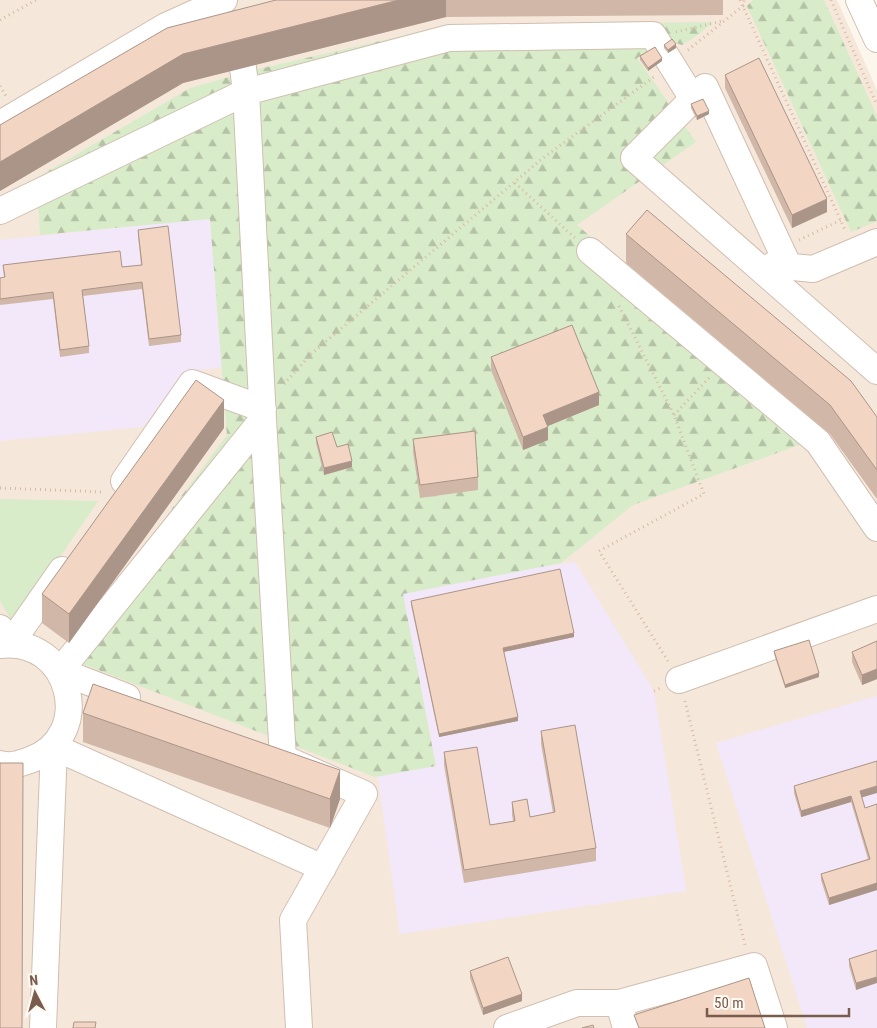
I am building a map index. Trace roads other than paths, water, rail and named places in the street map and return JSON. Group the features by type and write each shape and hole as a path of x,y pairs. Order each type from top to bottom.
{"street":[{"path":"859,0 877,38"},
{"path":"0,124 166,26 231,6"},
{"path":"0,211 245,80 449,38 653,35 670,65 693,98"},
{"path":"245,80 282,758"},
{"path":"785,258 705,87 634,158 877,371"},
{"path":"755,264 785,258 813,269 866,246"},
{"path":"590,251 818,442 877,528"},
{"path":"114,496 192,383 263,414"},
{"path":"60,671 263,414"},
{"path":"0,764 10,767 44,755 54,747 65,730 69,694 60,671 44,655 27,646 4,639 78,548"},
{"path":"679,680 877,609"},
{"path":"60,671 153,707"},
{"path":"54,747 324,868"},
{"path":"43,1028 54,747"},
{"path":"255,747 364,794 293,920 299,1028"},
{"path":"507,1028 577,1003 619,1003 754,966 774,1028"},
{"path":"619,1003 626,1028"}]}
